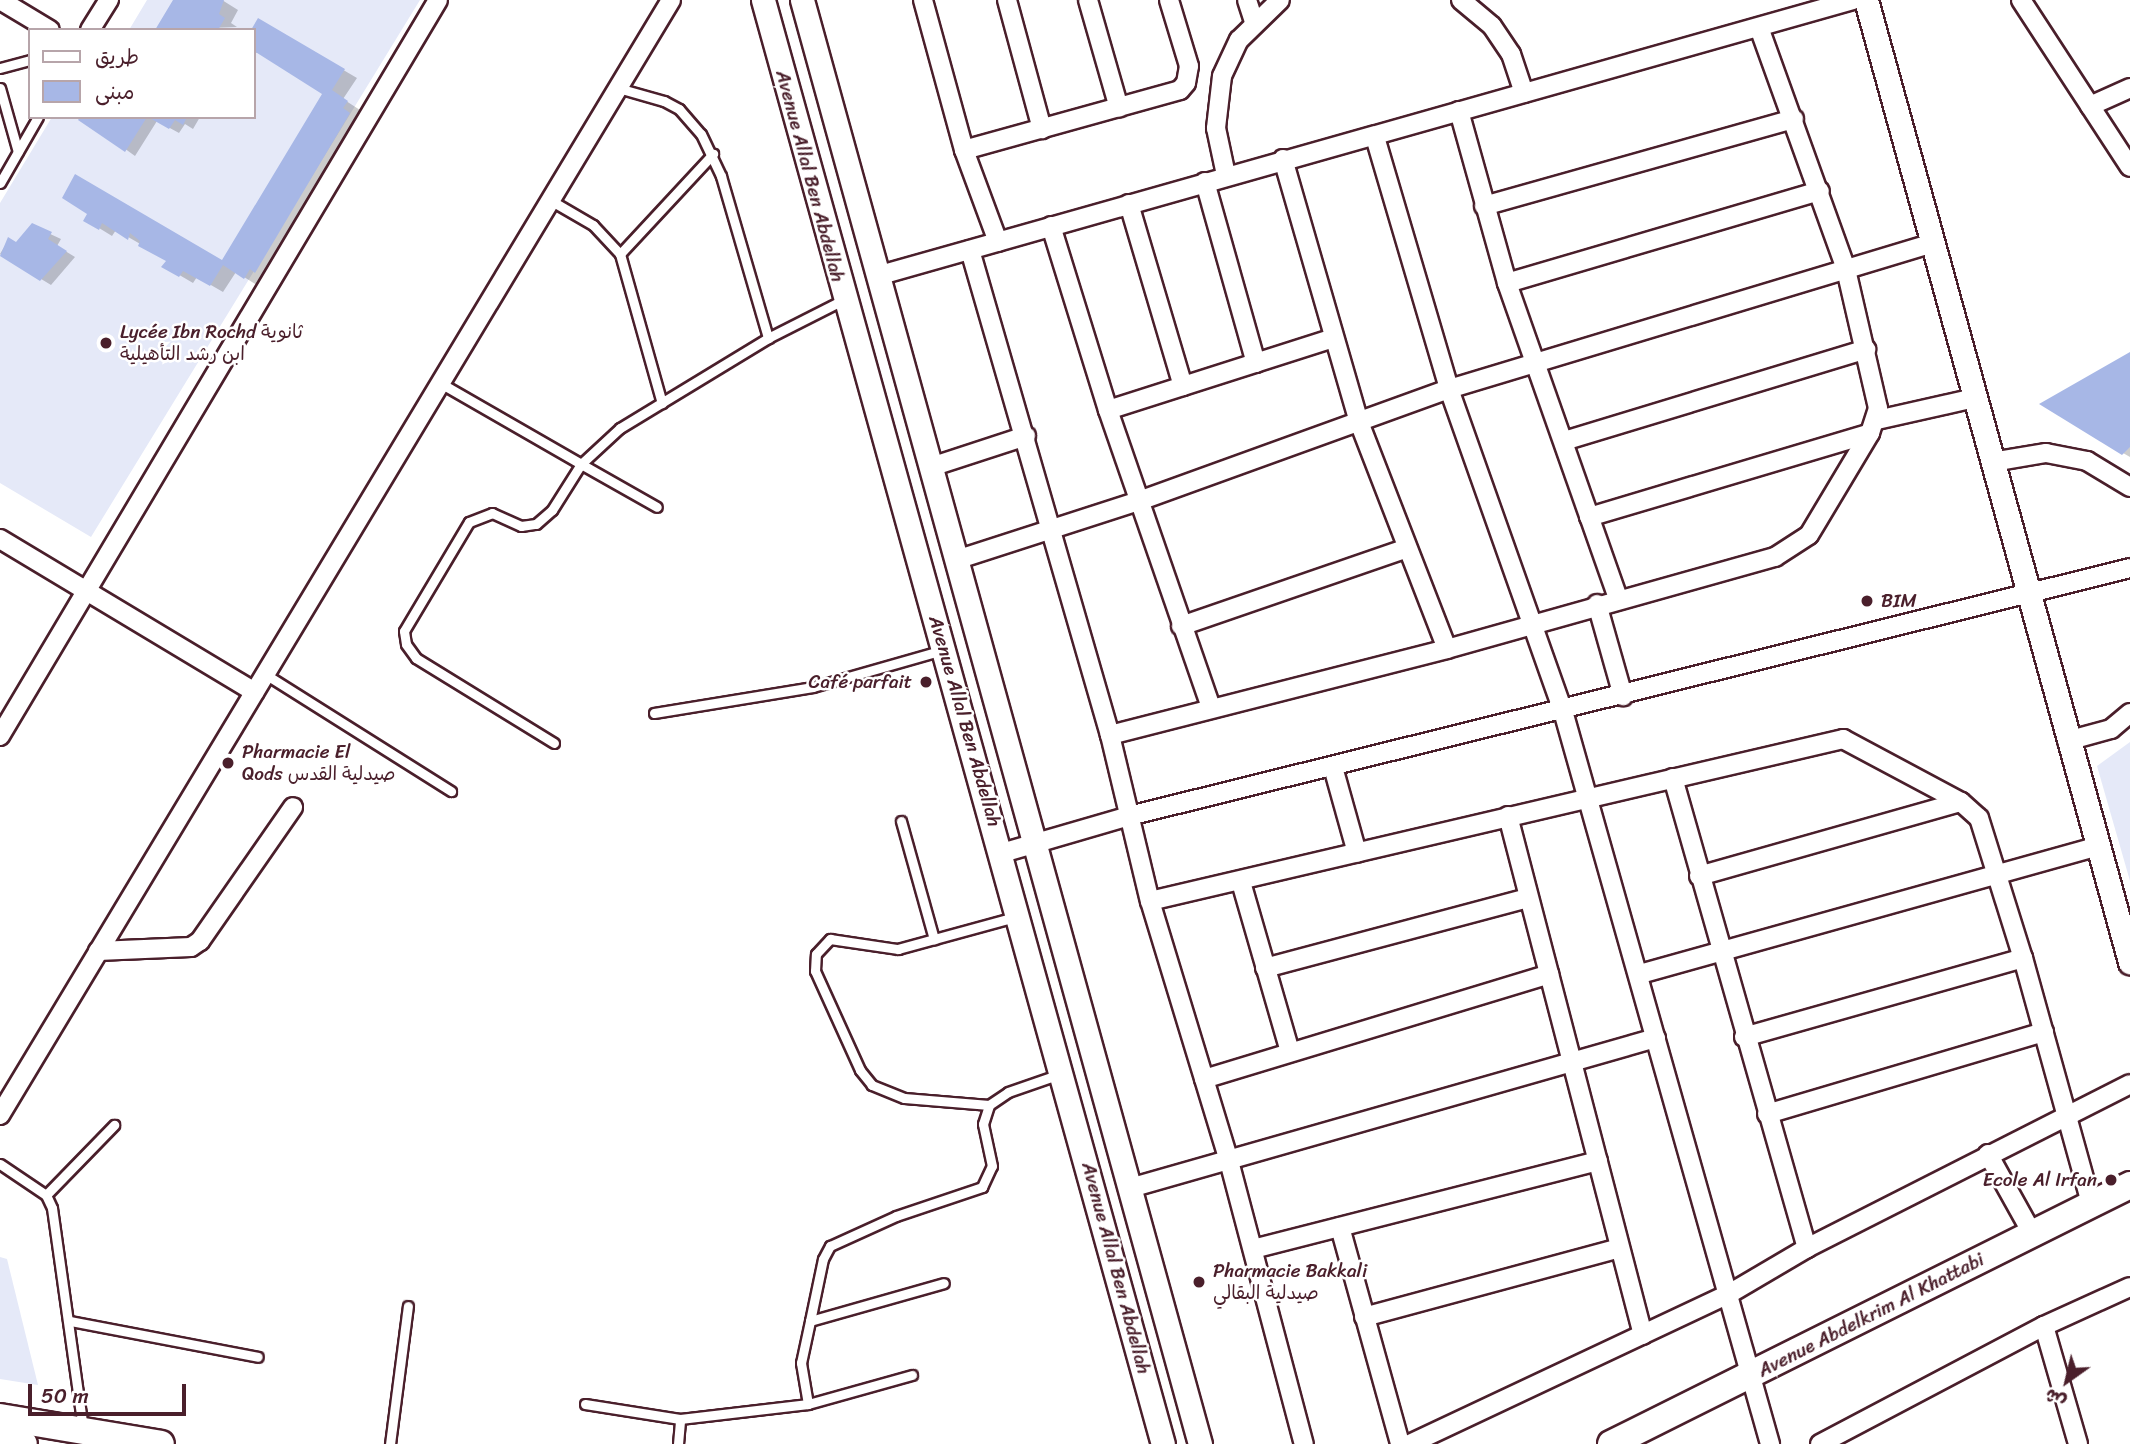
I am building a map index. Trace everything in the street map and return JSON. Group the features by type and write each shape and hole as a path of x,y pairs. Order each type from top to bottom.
{"main road":[{"name":"Avenue Abdelkrim Al Khattabi","path":"1612,1444 1751,1377 2130,1185"},
{"path":"0,1417 161,1444"},
{"path":"0,1440 24,1444"}],"street":[{"path":"0,0 47,28"},
{"path":"91,28 109,0"},
{"path":"0,736 84,591 439,0"},
{"path":"0,1115 671,0"},
{"name":"Avenue Allal Ben Abdellah","path":"763,0 843,300 1020,916 1163,1444"},
{"name":"Avenue Allal Ben Abdellah","path":"802,0 1200,1444"},
{"path":"923,0 964,150 998,242"},
{"path":"1007,0 1042,129"},
{"path":"1088,0 1119,108"},
{"path":"964,150 1175,93 1186,83 1189,66 1169,0"},
{"path":"1247,0 1254,22"},
{"path":"1226,175 1216,128 1217,102 1231,54 1254,22 1280,0"},
{"path":"1465,2 1487,0"},
{"path":"877,276 1226,175 1375,137 1853,0"},
{"path":"1866,0 2096,847 2130,962"},
{"path":"2021,0 2130,167"},
{"path":"1465,2 1492,26 1511,54 1524,93"},
{"path":"1110,735 1447,649 1793,548 1821,519 1874,426 1877,393 1846,269 1759,28"},
{"path":"2090,106 2130,88"},
{"path":"1460,111 1507,283 1618,598"},
{"path":"1484,206 1794,119"},
{"path":"1375,137 1449,389 1563,711 1586,798 1640,974 1770,1444"},
{"path":"1283,159 1359,422 1447,649"},
{"path":"1205,181 1256,363"},
{"path":"1507,283 1820,191"},
{"path":"1129,204 1183,386"},
{"path":"1051,226 1108,410 1211,708"},
{"path":"957,560 1139,501 1449,389 1933,243"},
{"path":"970,250 1026,436 1110,735 1150,901 1230,1161 1304,1444"},
{"path":"1108,410 1333,338"},
{"path":"1564,441 1866,349"},
{"path":"1590,517 1874,426 1975,398"},
{"path":"930,467 1026,436"},
{"path":"1992,462 2046,453 2087,461 2130,487"},
{"path":"0,539 254,692"},
{"path":"1181,626 1407,548"},
{"path":"1002,853 1129,816 2028,596 2130,568"},
{"path":"1597,604 1623,696"},
{"path":"2067,741 2111,729 2130,713"},
{"path":"1150,901 1241,882 1508,816 1843,739 1961,802 1979,818 2024,958 2064,1115 2091,1204"},
{"path":"1333,767 1357,853"},
{"path":"1673,778 1719,954 1807,1248"},
{"path":"1699,876 1961,802"},
{"path":"98,951 191,947 200,941 293,807"},
{"path":"1508,816 1643,1335"},
{"path":"1640,974 2096,847"},
{"path":"1241,882 1290,1052"},
{"path":"1265,968 1528,898"},
{"path":"1744,1037 2024,958"},
{"path":"1204,1079 1549,974"},
{"path":"1767,1114 2044,1032"},
{"path":"1130,1188 1656,1038"},
{"path":"1410,1444 1729,1294 1807,1248 2064,1115 2130,1084"},
{"path":"1988,1154 2032,1233"},
{"path":"1253,1249 1598,1161"},
{"path":"1340,1227 1400,1444"},
{"path":"1364,1317 1619,1248"},
{"path":"1820,1444 1845,1438 2044,1326 2127,1288 2130,1307"},
{"path":"2044,1326 2078,1444"}],"lane":[{"path":"0,68 28,61"},
{"path":"0,88 18,152"},
{"path":"618,88 679,109 713,154 768,338"},
{"path":"0,183 37,119"},
{"path":"620,254 713,154"},
{"path":"550,200 593,225 620,254 662,403"},
{"path":"554,743 416,658 404,638 469,522 492,513 521,526 537,524 581,464 620,428 768,338 843,300"},
{"path":"442,384 657,507"},
{"path":"654,713 800,690 944,650"},
{"path":"265,674 451,791"},
{"path":"901,821 934,940"},
{"path":"989,1105 904,1098 872,1085 860,1070 815,971 816,954 831,939 898,949 1020,916"},
{"path":"808,1404 801,1363 823,1259 836,1240 982,1187 992,1166 983,1124 989,1105 1008,1092 1063,1073"},
{"path":"46,1195 114,1125"},
{"path":"0,1164 46,1195 57,1229 84,1431"},
{"path":"810,1321 943,1283"},
{"path":"390,1444 408,1306"},
{"path":"70,1321 258,1357"},
{"path":"585,1404 680,1419 808,1404 912,1375"},
{"path":"678,1444 680,1419"}],"shaded area":[{"name":"Lycée Ibn Rochd ثانوية ابن رشد التأهيلية","path":"147,0 420,0 91,537 0,483 0,203 51,119 256,119 256,28 130,28"},
{"path":"2130,742 2130,881 2097,766"},
{"path":"0,1257 7,1259 38,1385 0,1379"}],"building":[{"path":"173,0 224,0 219,14 225,18 219,28 156,28"},
{"path":"258,18 345,69 332,90 348,101 343,108 350,113 255,273 250,269 244,279 223,265 210,286 183,271 179,277 161,267 166,261 138,246 140,241 130,233 128,240 102,223 99,230 83,221 87,214 62,198 75,174 222,260 322,94 256,52 256,28 252,28"},
{"path":"79,119 146,119 125,152"},
{"path":"152,119 186,119 183,125 175,120 169,129"},
{"path":"32,223 52,232 48,239 67,251 40,281 0,256 8,237 16,242"},
{"path":"2130,352 2130,447 2122,455 2039,404"}],"place":[{"name":"Lycée Ibn Rochd ثانوية ابن رشد التأهيلية","path":"106,343"},
{"name":"BIM","path":"1867,601"},
{"name":"Café parfait","path":"926,682"},
{"name":"Pharmacie El Qods صيدلية القدس","path":"228,763"},
{"name":"Ecole Al Irfan","path":"2111,1180"},
{"name":"Pharmacie Bakkali صيدلية البقالي","path":"1199,1282"}]}
